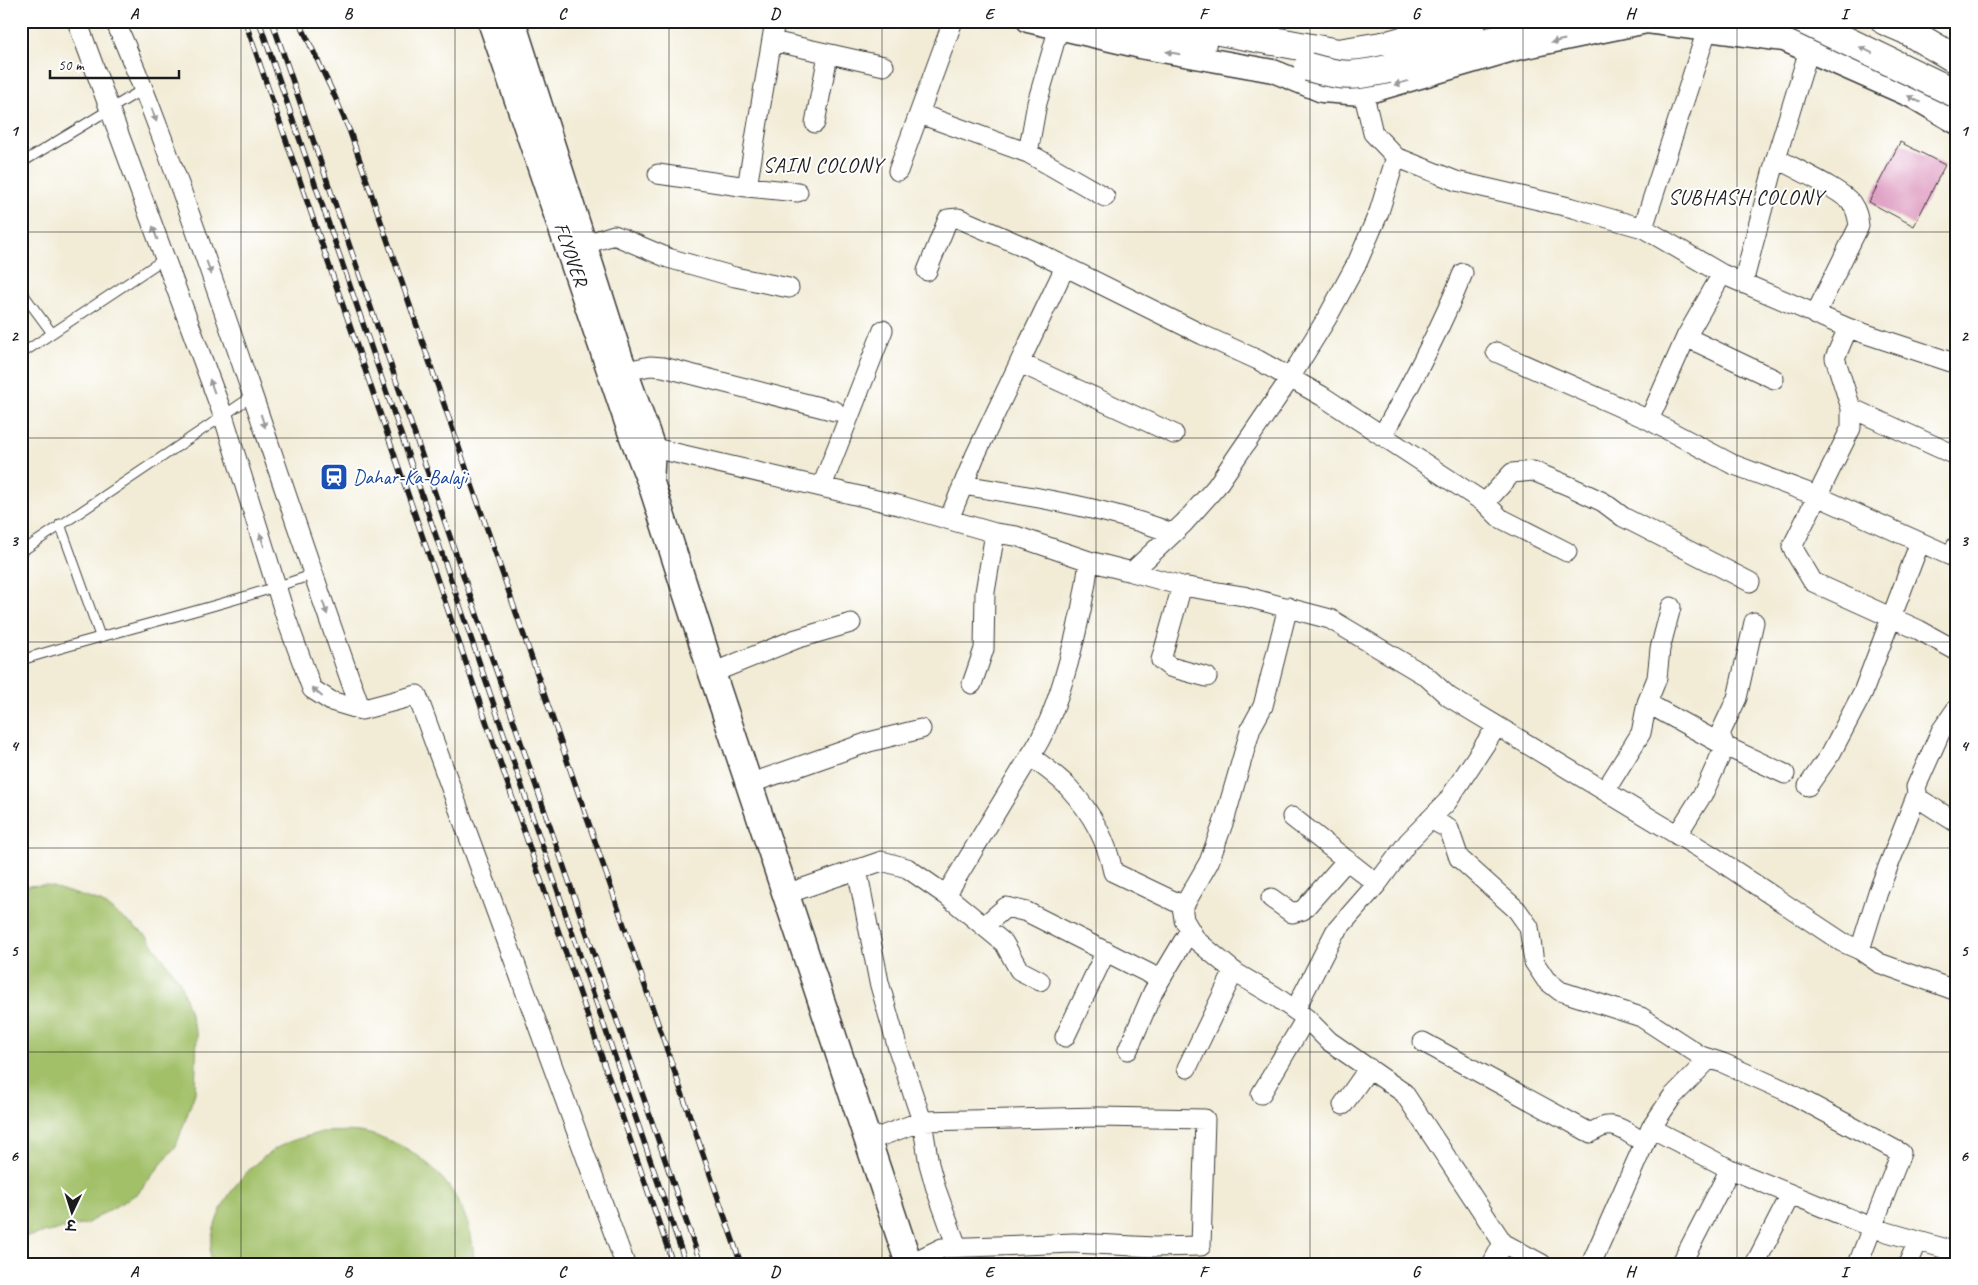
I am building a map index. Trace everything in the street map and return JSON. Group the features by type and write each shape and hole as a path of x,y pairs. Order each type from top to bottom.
{"main road":[{"name":"FLYOVER","path":"491,21 644,442 652,486 712,673 909,1264"},
{"path":"1109,21 1254,55 1310,58 1356,50 1388,57 1446,52 1574,21"},
{"path":"1200,24 1310,58 1340,76 1355,76 1388,57 1472,21"},
{"path":"1805,21 1957,94"},
{"path":"1900,24 1957,60"}],"street":[{"path":"77,21 111,108 164,259 223,416 276,588 312,689 331,701 361,710 417,695 625,1264"},
{"path":"115,21 144,88 254,395 361,710"},
{"path":"514,21 626,371 644,442 822,486 995,533 1016,536 1089,561 1182,586 1243,596 1330,619 1383,648 1426,676 1449,697 1677,835 1842,942 1860,950 1879,962 1957,991"},
{"path":"747,187 775,21"},
{"path":"898,171 953,21"},
{"path":"1028,21 1145,48 1273,71 1322,90 1362,94 1516,49 1647,22 1784,40 1912,98 1957,123"},
{"path":"1743,283 1776,158 1809,50 1810,21"},
{"path":"1028,153 1037,103 1059,28"},
{"path":"1643,228 1707,30"},
{"path":"772,41 884,66"},
{"path":"1356,50 1362,94 1373,133 1396,157 1456,181 1573,208 1643,228 1722,274 1815,315 1848,328 1957,364"},
{"path":"815,123 828,54"},
{"path":"920,114 1028,153 1104,197"},
{"path":"1132,572 1172,532 1184,523 1216,487 1290,378 1327,318 1358,261 1379,212 1396,157"},
{"path":"1776,158 1840,194 1851,202 1858,213 1859,226 1815,315"},
{"path":"658,174 747,187 798,192"},
{"path":"927,271 948,219 953,217 1065,267 1258,360 1322,396 1438,470 1485,503 1500,518 1567,552"},
{"path":"586,244 614,236 668,258 735,277 789,288"},
{"path":"949,519 1065,267"},
{"path":"1382,436 1432,346 1463,273"},
{"path":"1649,420 1686,337 1722,274"},
{"path":"1848,328 1835,358 1851,408 1851,428 1792,548 1813,582 1957,651"},
{"path":"822,486 883,330"},
{"path":"1686,337 1774,379"},
{"path":"1496,352 1649,420 1732,464 1817,496 1951,556 1957,545"},
{"path":"1020,363 1174,434"},
{"path":"626,371 650,366 663,367 835,411"},
{"path":"1851,408 1957,456"},
{"path":"1485,503 1512,473 1533,471 1603,502 1623,517 1750,582"},
{"path":"963,485 1061,502 1152,525 1172,532"},
{"path":"972,684 984,649 985,592 995,533"},
{"path":"1808,786 1831,753 1863,692 1920,542"},
{"path":"946,895 1042,735 1062,682 1074,642 1089,561"},
{"path":"1182,586 1161,660 1170,667 1207,677"},
{"path":"1182,909 1209,862 1225,818 1251,728 1263,706 1288,607"},
{"path":"1604,791 1641,733 1647,704 1657,678 1660,649 1670,607"},
{"path":"1726,746 1720,734 1737,698 1754,622"},
{"path":"712,673 796,638 851,624"},
{"path":"1647,704 1726,746 1785,774"},
{"path":"1957,708 1941,731 1916,787 1918,798 1957,823"},
{"path":"1262,1094 1301,1014 1335,932 1377,884 1408,842 1447,802 1497,726"},
{"path":"749,784 869,742 921,729"},
{"path":"1677,835 1704,792 1726,746"},
{"path":"1030,756 1069,787 1095,824 1109,854 1113,872 1182,905 1184,920 1196,940 1234,971 1301,1014 1329,1041 1404,1093 1503,1243 1542,1264"},
{"path":"1860,950 1878,892 1917,794"},
{"path":"1292,817 1377,884"},
{"path":"1430,819 1449,829 1459,858 1517,910 1528,927 1534,962 1546,980 1560,991 1640,1018 1708,1059 1786,1092 1901,1153 1874,1228 1858,1264"},
{"path":"1271,898 1292,913 1303,910 1347,860"},
{"path":"786,894 882,861 893,863 907,868 946,895 1004,943 1019,970 1040,981"},
{"path":"857,869 879,982 898,1049 922,1121 929,1164 957,1247"},
{"path":"984,926 1006,907 1026,912 1160,979"},
{"path":"1128,1050 1160,979 1190,930"},
{"path":"1065,1037 1106,951"},
{"path":"1187,1068 1234,971"},
{"path":"1423,1042 1585,1130 1591,1132 1601,1126 1614,1124 1874,1228 1957,1252"},
{"path":"1591,1264 1648,1136 1672,1097 1708,1059"},
{"path":"1343,1105 1369,1068"},
{"path":"868,1141 922,1121 1099,1117 1205,1119 1201,1246 1154,1247 1074,1243 957,1247 942,1248 909,1264"},
{"path":"1682,1264 1730,1169"},
{"path":"1755,1264 1791,1194"},
{"path":"1908,1264 1918,1241"},
{"path":"1492,1264 1503,1243"}],"lane":[{"path":"21,163 144,88"},
{"path":"21,354 164,259"},
{"path":"21,291 52,333"},
{"path":"21,552 254,395"},
{"path":"60,524 100,636"},
{"path":"21,660 100,636 276,588 314,574"}],"green space":[{"path":"46,885 101,902 147,936 180,982 197,1036 195,1093 176,1146 138,1193 86,1224 28,1236 21,1235 21,886"},
{"path":"349,1131 365,1133 388,1140 409,1150 427,1163 443,1179 456,1198 466,1218 472,1241 474,1264 210,1264 214,1228 220,1211 240,1180 253,1166 282,1145 322,1132"}],"building":[{"path":"1900,142 1945,165 1914,226 1869,202"}],"railway":[{"path":"245,21 673,1264"},
{"path":"259,21 686,1264"},
{"path":"272,21 701,1264"},
{"path":"299,21 350,132 741,1264"}],"place":[{"name":"Dahar-Ka-Balaji","path":"334,477"}],"district":[{"name":"SAIN COLONY","path":"823,165"},
{"name":"SUBHASH COLONY","path":"1746,197"}]}
